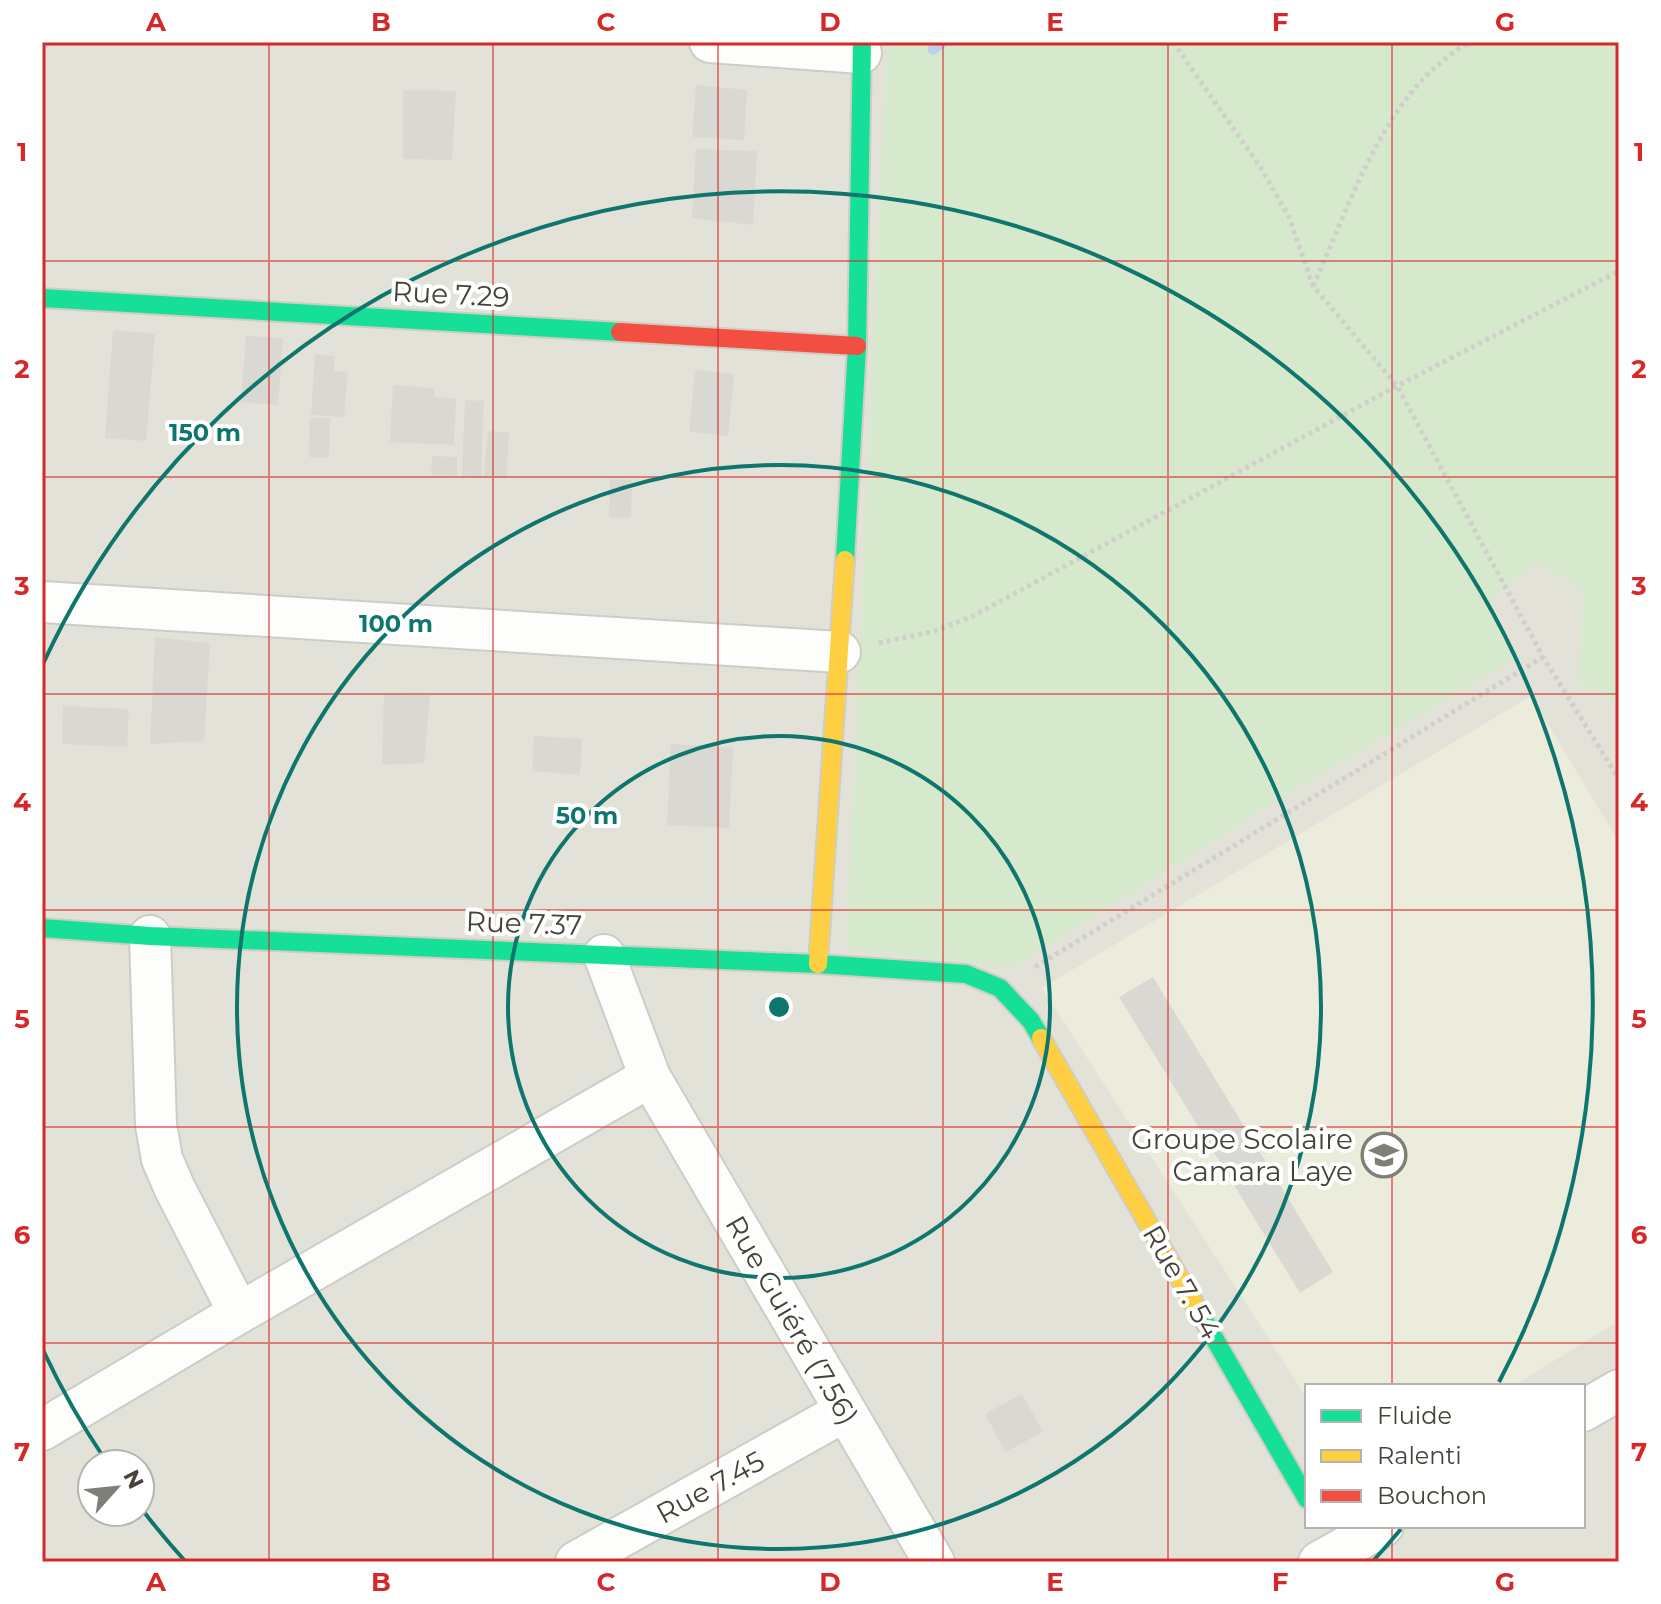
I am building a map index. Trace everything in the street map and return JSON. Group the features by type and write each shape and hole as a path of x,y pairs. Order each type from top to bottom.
{"street":[{"path":"710,42 862,47 857,346 818,964"},
{"name":"Rue 7.29","path":"42,298 857,346"},
{"path":"42,602 840,652"},
{"name":"Rue 7.37","path":"42,928 150,936 818,964 966,974 1000,988"},
{"path":"150,936 156,1125 162,1159 239,1313"},
{"name":"Rue Guiéré (7.56)","path":"604,955 650,1077 934,1562"},
{"name":"Rue 7. 54","path":"1000,988 1031,1021 1305,1496"},
{"path":"42,1430 650,1077"},
{"name":"Rue 7.45","path":"576,1562 845,1411"},
{"path":"1326,1547 1378,1528"}],"path":[{"path":"1173,42 1261,168 1289,217 1313,286 1397,386 1543,657 1619,779"},
{"path":"1313,286 1359,178 1391,123 1413,89 1454,51 1470,42"},
{"path":"840,652 935,631 973,616 1397,386 1619,271"},
{"path":"1000,988 1543,657"}],"shaded area":[{"path":"42,42 1619,42 1619,1562 42,1562"},
{"name":"Groupe Scolaire Camara Laye","path":"1531,696 1619,842 1619,1321 1516,1384 1305,1384 1305,1395 1042,988"}],"green space":[{"path":"887,42 1619,42 1619,705 1578,683 1584,591 1537,562 1487,602 1513,660 1267,807 1014,967 846,949"}],"building":[{"path":"696,85 747,90 744,140 692,137"},
{"path":"403,90 456,91 452,160 403,159"},
{"path":"696,149 757,151 753,225 692,218"},
{"path":"113,330 155,334 146,441 105,438"},
{"path":"246,336 283,338 278,405 241,402"},
{"path":"315,354 335,356 334,371 348,372 344,417 311,415"},
{"path":"695,370 734,374 728,436 689,432"},
{"path":"393,385 434,388 434,397 456,399 454,445 390,442"},
{"path":"465,400 484,401 481,477 462,476"},
{"path":"310,418 330,418 329,458 309,457"},
{"path":"488,431 509,433 506,478 484,477"},
{"path":"432,456 457,457 457,476 431,475"},
{"path":"610,479 632,480 631,518 609,517"},
{"path":"155,637 210,643 204,741 150,744"},
{"path":"384,694 430,695 424,763 382,765"},
{"path":"63,706 129,709 127,747 62,744"},
{"path":"534,736 582,739 580,775 532,771"},
{"path":"671,744 733,748 729,828 667,825"},
{"path":"1153,977 1333,1272 1300,1293 1119,997"},
{"path":"1022,1394 1043,1432 1005,1452 985,1414"}],"waterway":[{"path":"933,49 943,42"}],"traffic: fast":[{"path":"845,560 857,346 862,42"},
{"path":"42,298 620,332"},
{"path":"42,928 150,936 818,964 966,974 1000,988 1031,1021 1041,1038"},
{"path":"1195,1305 1305,1496"}],"traffic: slow":[{"path":"818,964 845,560"},
{"path":"1041,1038 1195,1305"}],"traffic: jam":[{"path":"620,332 857,346"}],"place":[{"name":"Groupe Scolaire Camara Laye","path":"1384,1155"}]}
